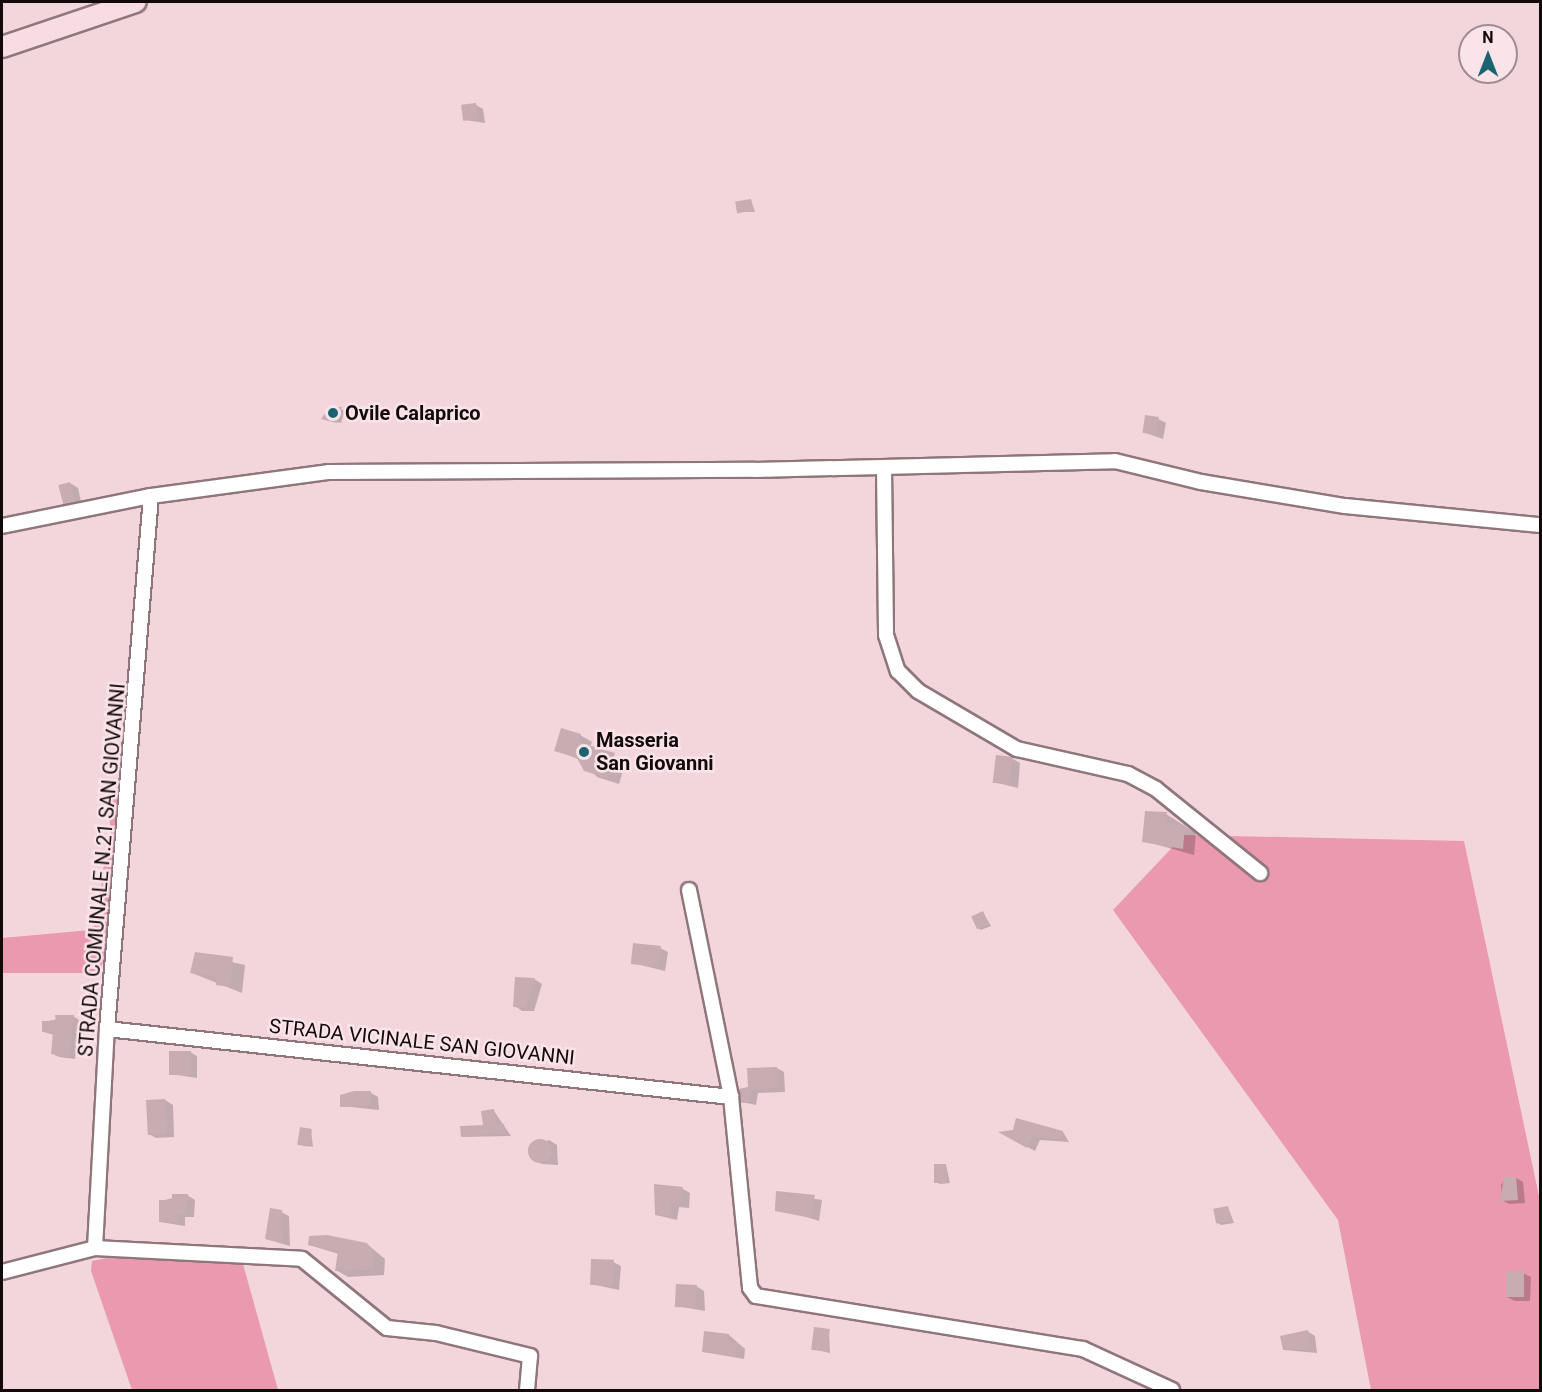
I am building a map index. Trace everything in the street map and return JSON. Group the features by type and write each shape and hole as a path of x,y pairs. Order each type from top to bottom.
{"street":[{"path":"2,47 136,2"},
{"path":"2,526 151,496 328,472 884,468 1115,461 1201,482 1345,506 1540,525"},
{"path":"884,468 886,635 898,671 918,690 1017,749 1137,779 1260,873"},
{"name":"STRADA COMUNALE N.21 SAN GIOVANNI","path":"95,1248 107,1029 151,496"},
{"path":"689,890 731,1097 750,1288 756,1296 1083,1348 1172,1390"},
{"name":"STRADA VICINALE SAN GIOVANNI","path":"107,1029 731,1097"},
{"path":"2,1272 95,1248 302,1259 387,1328 436,1333 530,1356 527,1390"}],"shaded area":[{"path":"135,670 105,958 100,969 89,973 2,973 2,938 91,930 104,913 101,879 111,834 108,801 117,793"},
{"path":"1184,835 1464,841 1540,1201 1540,1390 1371,1390 1338,1220 1113,910"},
{"path":"112,1257 243,1264 278,1390 132,1390 91,1271 92,1261"}],"building":[{"path":"476,103 478,119 463,121 461,105"},
{"path":"751,199 753,211 737,213 735,202"},
{"name":"Ovile Calaprico","path":"330,407 342,407 337,423 321,419"},
{"path":"1145,415 1159,417 1156,435 1142,433"},
{"path":"70,482 75,502 63,505 58,485"},
{"name":"Masseria San Giovanni","path":"561,728 581,734 578,742 615,753 607,778 584,771 577,758 554,751"},
{"path":"996,755 1013,757 1009,785 993,783"},
{"path":"1145,811 1167,812 1166,824 1185,825 1183,849 1142,842"},
{"path":"983,911 989,924 977,929 971,916"},
{"path":"633,943 661,946 659,967 631,964"},
{"path":"195,952 233,957 230,987 216,985 215,976 190,973"},
{"path":"515,977 535,978 526,1008 513,1007"},
{"path":"55,1015 74,1015 69,1056 51,1054 53,1032 42,1032 42,1021 56,1021"},
{"path":"169,1051 191,1051 191,1075 169,1075"},
{"path":"777,1067 778,1088 751,1090 749,1102 741,1103 739,1089 748,1087 747,1068"},
{"path":"354,1091 371,1091 371,1106 340,1107 340,1095"},
{"path":"165,1099 167,1134 148,1135 146,1100"},
{"path":"494,1109 496,1124 504,1124 505,1133 461,1137 460,1126 483,1125 481,1111"},
{"path":"1016,1118 1063,1131 1062,1139 1033,1136 1027,1148 998,1132 1013,1130"},
{"path":"300,1127 312,1129 309,1147 297,1145"},
{"path":"540,1139 549,1142 552,1151 549,1160 540,1163 531,1160 528,1151 531,1142"},
{"path":"934,1164 946,1164 946,1183 934,1183"},
{"path":"1504,1177 1516,1177 1518,1200 1500,1201"},
{"path":"654,1184 683,1187 681,1204 671,1203 670,1217 655,1215"},
{"path":"776,1191 815,1195 811,1218 775,1211"},
{"path":"172,1194 188,1194 186,1214 178,1214 178,1222 159,1222 159,1200 172,1200"},
{"path":"1228,1206 1231,1221 1216,1224 1213,1209"},
{"path":"270,1208 282,1210 283,1243 265,1239"},
{"path":"327,1235 367,1243 373,1251 373,1269 335,1271 338,1251 308,1245 309,1236"},
{"path":"591,1259 614,1260 613,1286 590,1285"},
{"path":"1506,1271 1524,1271 1524,1297 1506,1297"},
{"path":"676,1284 697,1285 696,1308 675,1307"},
{"path":"814,1327 830,1329 827,1352 811,1350"},
{"path":"1308,1330 1310,1349 1283,1350 1280,1336"},
{"path":"704,1331 729,1334 728,1342 737,1343 736,1356 702,1352"}],"place":[{"name":"Ovile Calaprico","path":"333,413"},
{"name":"Masseria San Giovanni","path":"584,752"}]}
